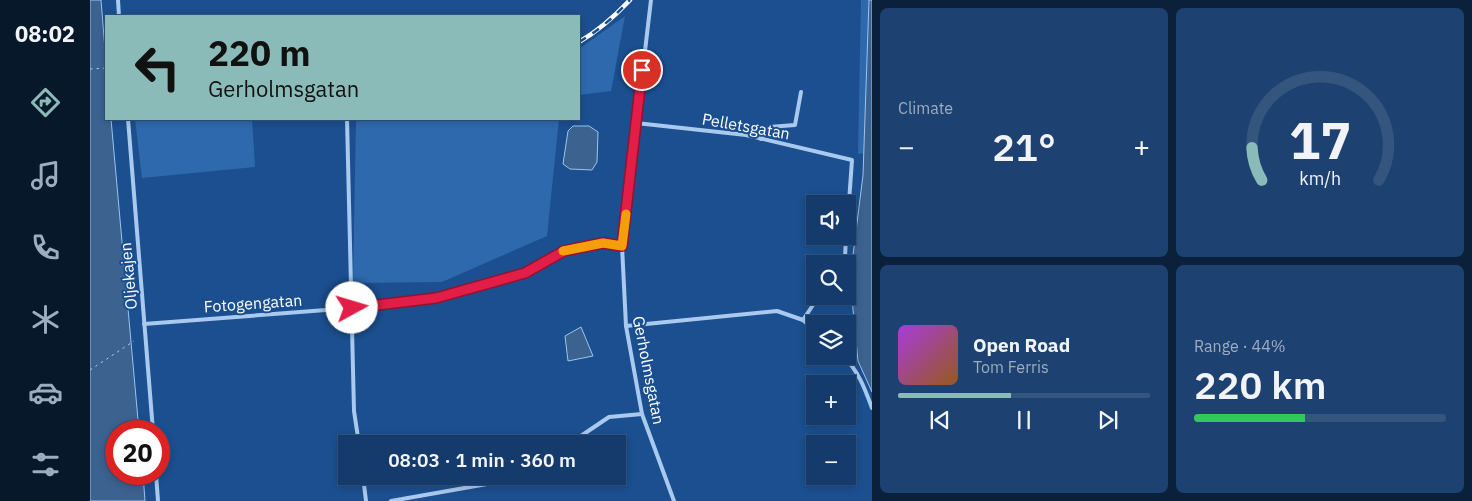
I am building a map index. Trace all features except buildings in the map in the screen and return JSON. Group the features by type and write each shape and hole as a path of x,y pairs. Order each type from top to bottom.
{"lane":[{"path":"118,0 119,15"},
{"name":"Gerholmsgatan","path":"651,0 622,246 626,326 642,414 674,501"},
{"path":"761,139 769,127 795,124 801,92"},
{"name":"Oljekajen","path":"128,120 152,420"},
{"path":"347,120 354,411 358,435"},
{"name":"Pelletsgatan","path":"636,123 746,136 852,160 850,195"},
{"name":"Fotogengatan","path":"144,324 352,308 436,298 525,273 564,251 603,243 622,246"},
{"path":"803,320 813,305"},
{"path":"626,326 777,311 806,323"},
{"path":"852,365 872,408"},
{"path":"582,435 609,417 642,414"},
{"path":"157,485 158,501"},
{"path":"364,485 366,501"},
{"path":"391,501 481,485"}],"path":[{"path":"90,69 105,68"},
{"path":"90,370 134,341"}],"shaded area":[{"path":"90,0 101,0 105,50 105,120 111,120 138,420 105,420 105,485 144,485 145,501 90,501"},
{"path":"861,0 869,0 864,153 858,154"},
{"path":"869,0 872,0 872,392 858,361 856,315 854,315 853,305 856,305 856,255 853,255 854,245 856,245 863,175"},
{"path":"625,16 611,91 580,95 580,48"},
{"path":"135,120 252,120 255,167 142,178"},
{"path":"356,120 559,120 547,236 442,282 353,283"},
{"path":"573,126 589,126 598,132 597,162 592,170 570,169 563,164 568,131"},
{"path":"581,327 593,356 568,361 565,336"}],"railway":[{"path":"580,41 606,23 630,0"}],"slow traffic":[{"path":"563,251 603,243 622,246 626,214"}],"route":[{"path":"352,308 436,298 525,273 564,251 603,243 622,246 642,70"}]}
